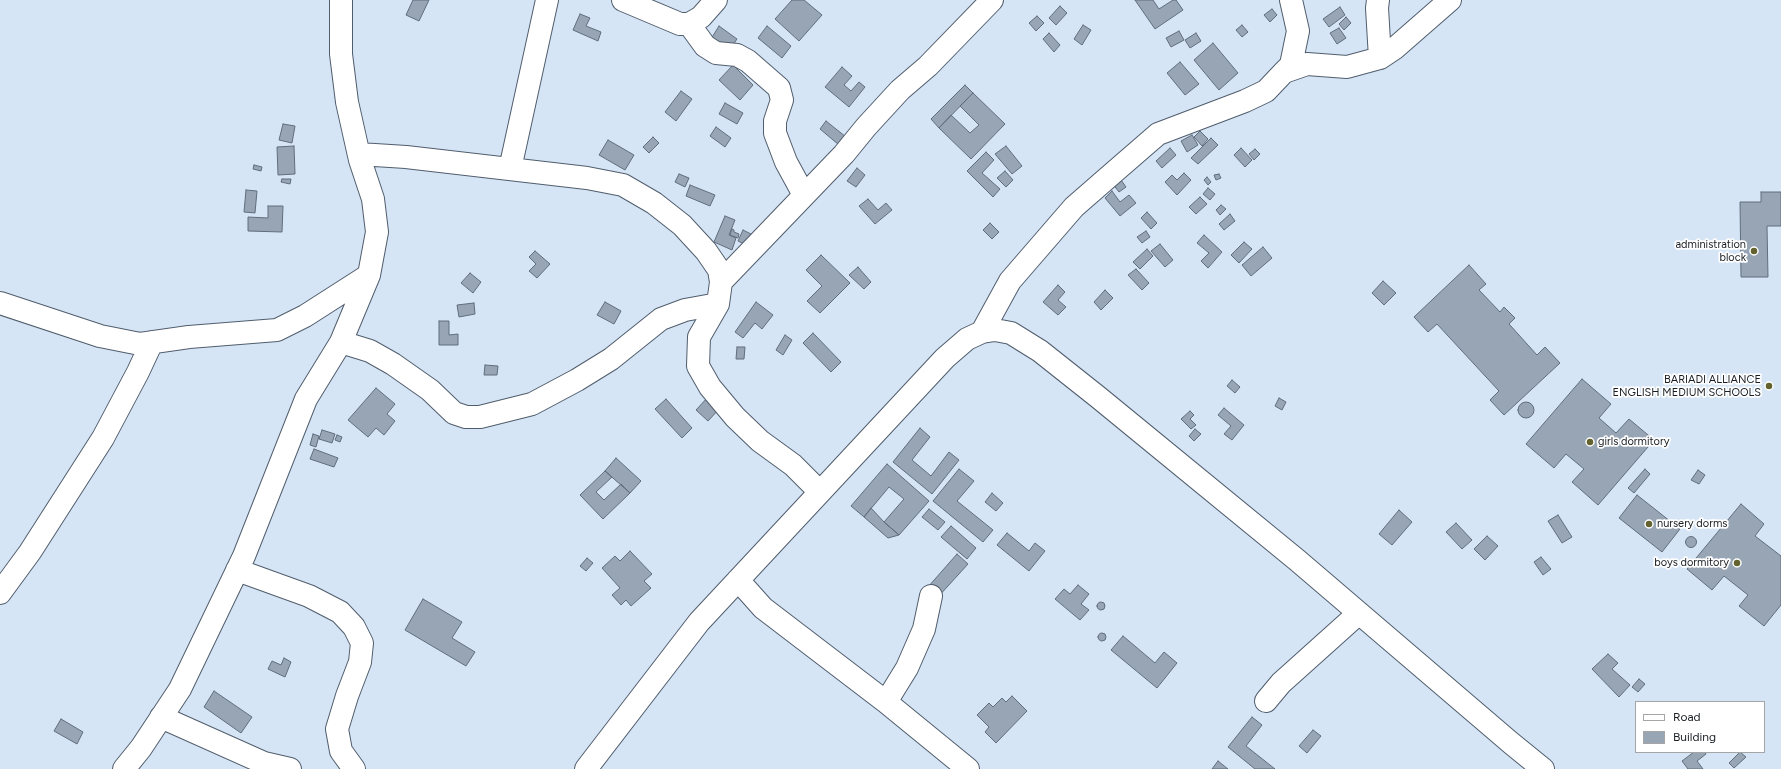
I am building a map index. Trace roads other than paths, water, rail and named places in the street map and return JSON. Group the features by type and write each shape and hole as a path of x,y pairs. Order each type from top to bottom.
{"street":[{"path":"124,769 141,748 180,688 237,570 306,399 341,342 369,275 376,232 374,199 359,154 347,102 341,54 341,0"},
{"path":"510,169 547,0"},
{"path":"623,0 680,24 689,24 701,17 716,0"},
{"path":"721,282 844,154 866,127 900,90 928,66 992,0"},
{"path":"982,332 1010,282 1074,207 1112,173 1158,134 1245,101 1266,91 1291,65 1298,31 1291,0"},
{"path":"1378,0 1377,8 1380,58"},
{"path":"1284,72 1307,64 1347,67 1380,58 1395,48 1450,0"},
{"path":"689,24 705,46 716,53 737,55 748,61 780,88 782,100 775,120 775,133 786,162 804,195"},
{"path":"359,154 406,157 587,178 623,185 654,203 682,225 706,251 719,270 721,282 718,304 699,338 698,366 710,387 736,417 760,441 793,465 820,492"},
{"path":"0,303 100,336 140,344 189,337 277,330 305,316 369,275"},
{"path":"341,342 370,351 393,364 430,390 454,413 466,417 480,417 532,404 577,380 611,359 660,319 685,310 718,304"},
{"path":"586,769 699,622 738,580 945,358 967,339 982,332 995,330 1011,333 1040,351 1297,560 1543,769"},
{"path":"0,593 30,552 103,438 152,342"},
{"path":"237,570 309,596 340,612 354,627 362,643 360,662 347,696 337,729 341,751 354,769"},
{"path":"738,580 764,608 886,702 968,769"},
{"path":"886,702 907,668 924,629 931,596"},
{"path":"1266,700 1281,682 1359,613"},
{"path":"161,717 264,763 290,769"}],"place":[{"name":"administration block","path":"1754,251"},
{"name":"BARIADI ALLIANCE ENGLISH MEDIUM SCHOOLS","path":"1769,386"},
{"name":"girls dormitory","path":"1590,442"},
{"name":"nursery dorms","path":"1649,524"},
{"name":"boys dormitory","path":"1737,563"}]}
